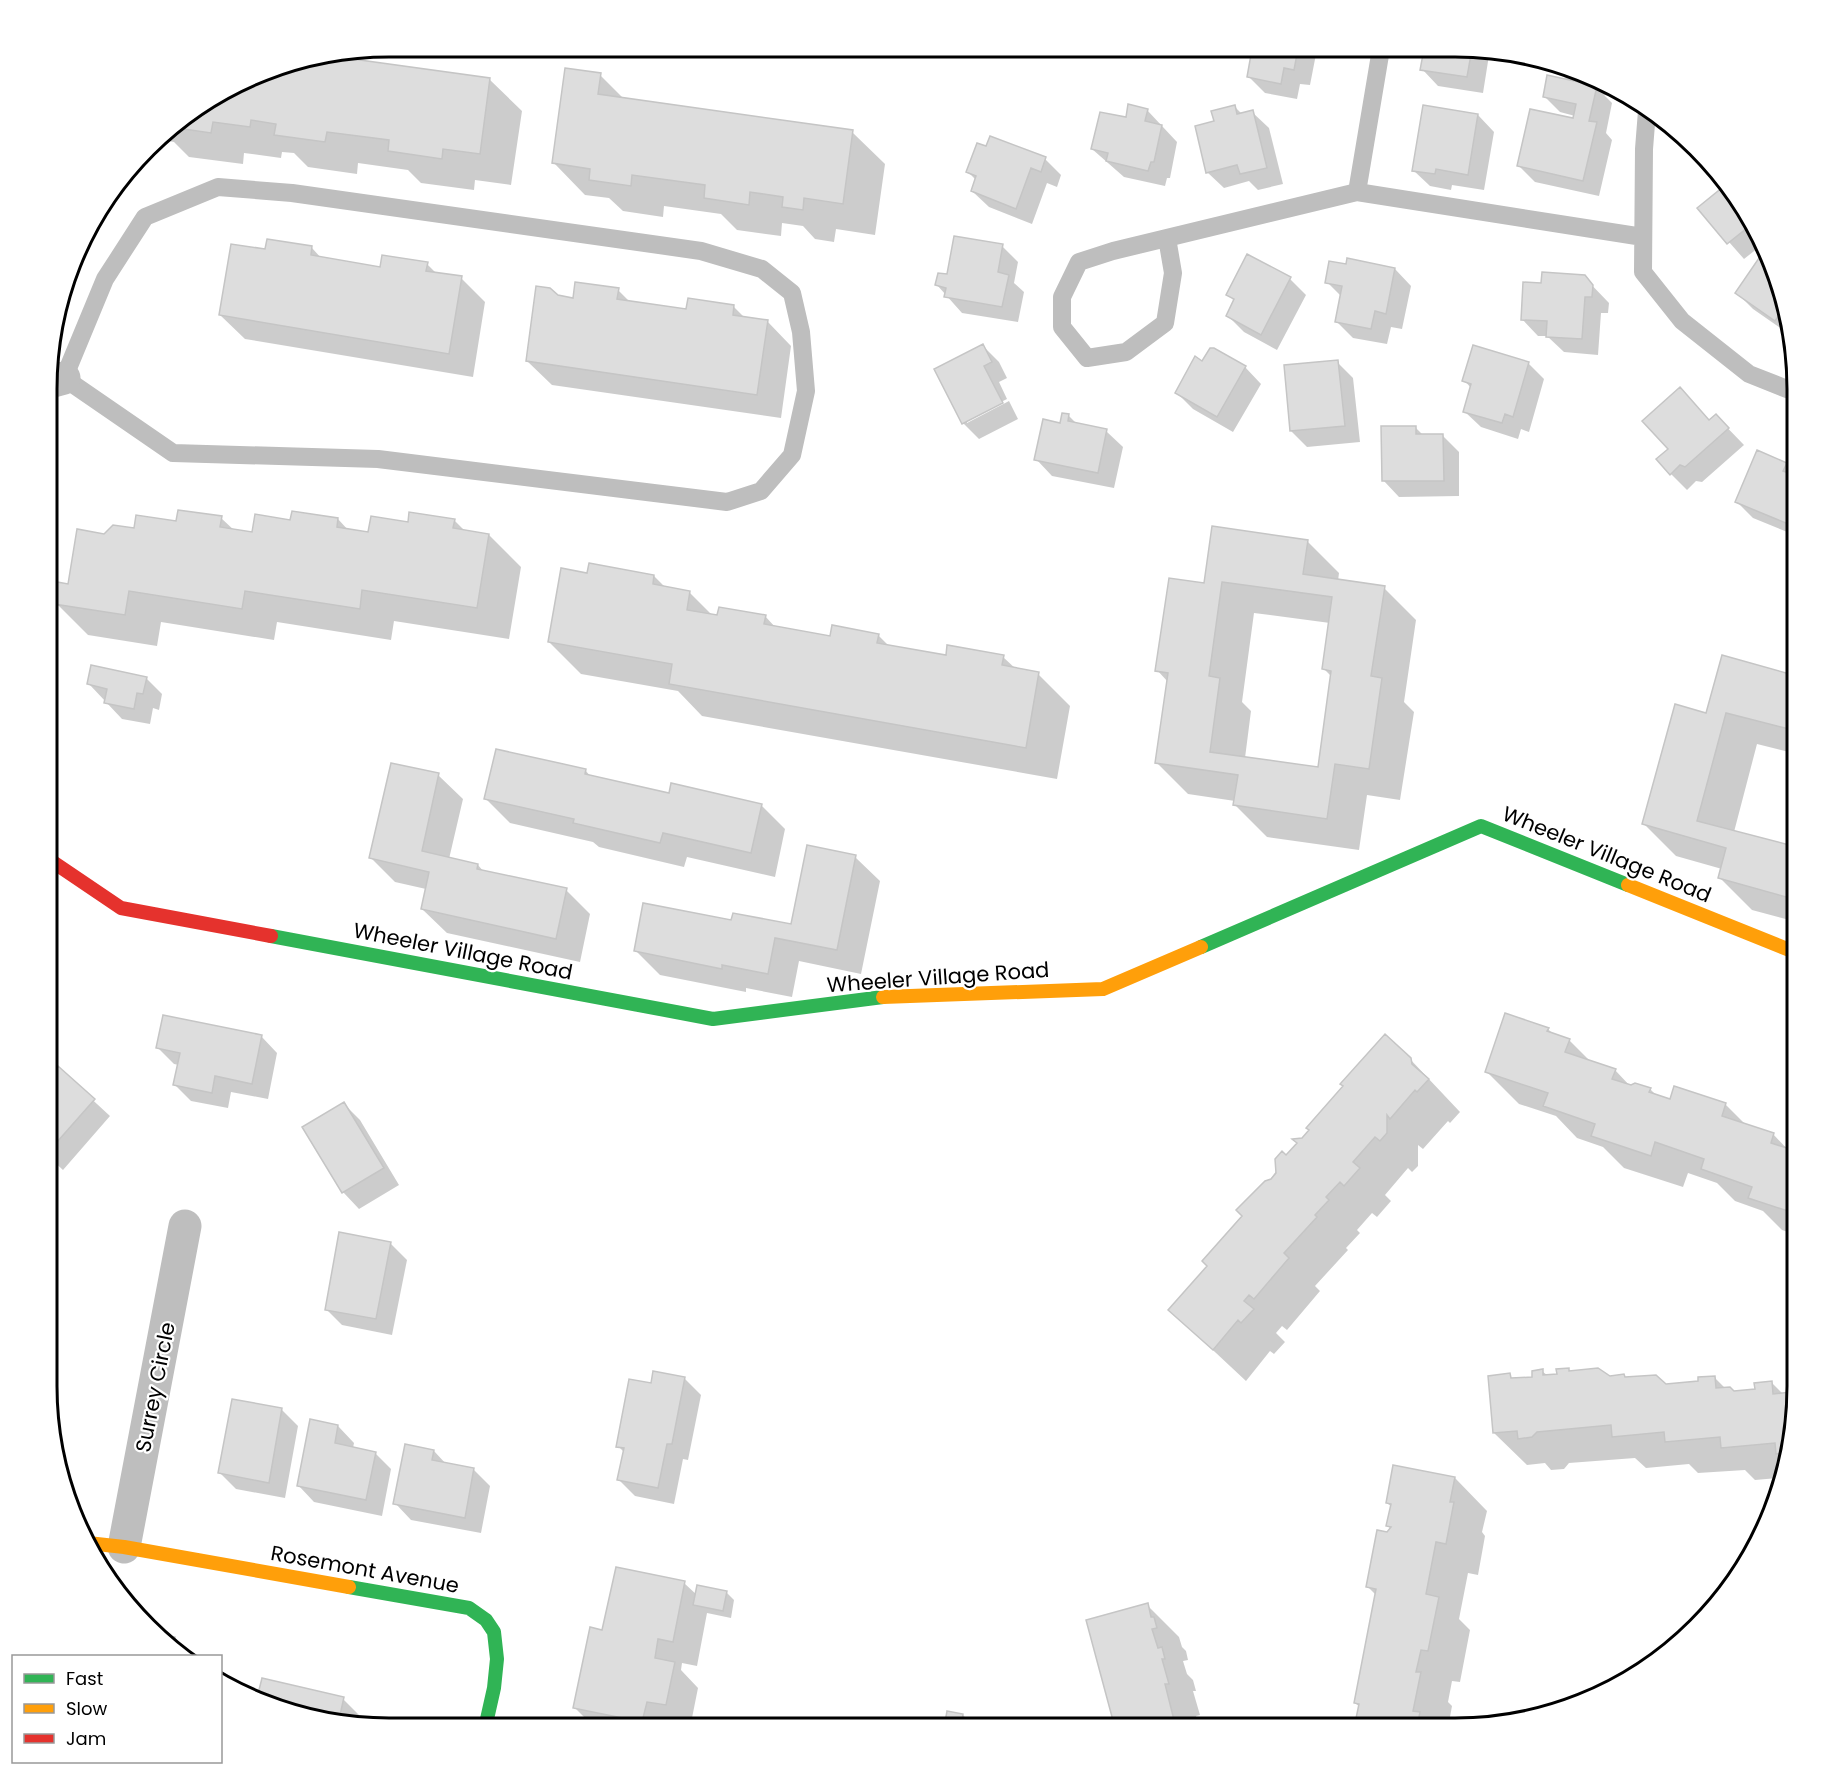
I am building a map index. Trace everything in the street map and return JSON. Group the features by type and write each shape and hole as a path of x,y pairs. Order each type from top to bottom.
{"street":[{"name":"Wheeler Village Road","path":"57,865 121,908 713,1019 886,997 1103,989 1480,826 1787,949"},
{"name":"Surrey Circle","path":"124,1547 185,1226"},
{"name":"Rosemont Avenue","path":"97,1544 469,1608 488,1622 496,1642 497,1670 487,1718"}],"lane":[{"path":"1358,192 1380,57"},
{"path":"1646,118 1643,272 1682,321 1749,374 1787,389"},
{"path":"218,187 292,193 690,250 762,269 792,293 801,332 806,391 792,456 761,491 727,502 378,459 173,453 58,380 105,279 145,217 218,187"},
{"path":"1167,238 1173,273 1166,323 1126,352 1087,358 1062,327 1062,297 1079,262 1113,251 1358,192 1643,237"}],"building":[{"path":"1251,57 1296,57 1294,70 1284,68 1281,84 1247,77"},
{"path":"1422,57 1470,58 1467,77 1420,70"},
{"path":"354,59 490,78 480,154 443,149 442,159 388,151 389,140 327,132 325,142 274,135 276,124 251,120 250,127 213,122 211,133 183,129 242,91 282,75 324,63"},
{"path":"565,68 601,73 598,94 853,130 843,204 804,198 803,210 782,207 783,197 750,192 749,205 704,198 705,185 632,175 631,186 589,180 590,169 552,163"},
{"path":"1547,75 1585,83 1596,88 1589,121 1597,122 1583,181 1517,166 1530,109 1573,118 1576,104 1543,97"},
{"path":"1128,104 1148,109 1145,121 1162,125 1154,162 1151,162 1148,171 1106,161 1108,153 1091,149 1100,112 1126,117"},
{"path":"1235,105 1237,114 1253,110 1267,168 1240,174 1237,165 1206,173 1195,126 1214,121 1211,111"},
{"path":"1423,105 1478,114 1468,175 1436,169 1435,174 1412,171"},
{"path":"990,136 1046,157 1041,172 1031,168 1016,209 971,191 976,176 966,172 977,143 986,146"},
{"path":"1720,190 1746,229 1727,244 1697,208"},
{"path":"954,236 1003,244 998,272 1009,275 1002,307 944,297 946,288 935,285 938,273 947,274"},
{"path":"267,239 312,246 311,255 380,267 382,255 428,262 426,271 462,276 449,354 219,315 231,244 265,249"},
{"path":"1247,254 1291,277 1261,335 1226,316 1234,299 1226,295"},
{"path":"1347,258 1395,268 1386,314 1375,311 1371,329 1335,322 1342,286 1325,283 1329,261 1346,264"},
{"path":"1759,258 1779,315 1775,321 1735,293"},
{"path":"1542,272 1585,275 1593,285 1592,297 1585,297 1582,339 1546,337 1547,321 1521,320 1523,282 1541,283"},
{"path":"575,282 619,288 617,299 686,309 688,298 734,305 733,315 768,320 757,395 526,361 536,286 550,288 558,295 573,298"},
{"path":"983,344 992,362 984,366 1003,403 962,424 934,369"},
{"path":"1473,345 1529,362 1513,417 1505,414 1502,423 1463,412 1471,384 1462,381"},
{"path":"1210,348 1246,366 1217,417 1175,393 1195,356 1202,361"},
{"path":"1338,360 1345,426 1290,431 1284,365"},
{"path":"1680,387 1709,420 1716,414 1729,428 1685,467 1680,465 1670,475 1656,459 1668,449 1642,421"},
{"path":"1062,413 1069,414 1068,421 1107,429 1098,473 1034,460 1043,419 1060,423"},
{"path":"1381,426 1416,426 1416,434 1443,434 1444,481 1382,481"},
{"path":"1757,450 1787,463 1783,471 1787,472 1787,524 1735,502"},
{"path":"178,510 222,516 220,527 252,532 255,514 290,520 292,511 338,518 337,527 368,532 371,516 408,522 409,512 455,519 453,528 489,534 477,608 362,590 360,609 245,591 242,609 129,591 125,615 57,604 57,582 68,584 77,529 104,534 113,525 134,528 136,515 176,521"},
{"path":"1212,526 1308,540 1303,574 1385,586 1371,676 1382,678 1369,769 1335,764 1327,819 1233,805 1238,775 1155,763 1168,673 1155,671 1169,578 1204,583","holes":["1222,582 1332,597 1322,669 1331,671 1318,767 1210,752 1220,678 1209,676"]},
{"path":"589,563 654,575 653,584 690,591 687,610 717,615 719,607 766,615 764,624 830,636 832,625 879,634 877,643 946,655 947,645 1004,655 1002,665 1039,672 1026,748 669,684 672,664 548,642 561,568 587,573"},
{"path":"1722,655 1787,673 1787,728 1726,713 1697,821 1787,844 1787,897 1718,878 1726,848 1642,824 1675,704 1706,713"},
{"path":"91,665 147,677 143,694 137,693 134,709 104,703 107,689 87,684"},
{"path":"496,749 586,769 585,774 669,793 671,783 762,804 751,853 663,833 660,843 573,823 574,819 484,799"},
{"path":"391,763 439,773 422,851 478,864 477,869 567,888 556,939 421,909 429,872 369,858"},
{"path":"807,845 856,855 837,950 775,938 768,974 722,965 722,969 634,951 643,903 731,920 733,913 791,924"},
{"path":"1505,1013 1549,1028 1547,1031 1570,1039 1565,1052 1616,1069 1612,1079 1651,1088 1649,1092 1670,1099 1674,1086 1726,1103 1722,1116 1774,1133 1771,1143 1787,1148 1787,1211 1748,1198 1752,1187 1701,1169 1704,1159 1655,1142 1651,1156 1591,1136 1595,1124 1543,1106 1548,1093 1485,1072"},
{"path":"163,1015 262,1035 252,1084 215,1076 212,1093 173,1085 180,1053 156,1048"},
{"path":"1385,1034 1411,1058 1412,1064 1429,1079 1417,1092 1415,1090 1390,1119 1387,1115 1387,1133 1380,1141 1375,1137 1353,1162 1360,1168 1344,1186 1340,1182 1326,1197 1329,1200 1315,1215 1317,1217 1284,1253 1289,1258 1254,1299 1249,1295 1244,1301 1254,1309 1241,1323 1238,1320 1213,1350 1168,1310 1207,1266 1202,1261 1242,1216 1236,1210 1276,1173 1275,1159 1282,1151 1286,1155 1297,1143 1292,1139 1302,1138 1309,1130 1306,1128 1343,1086 1340,1084"},
{"path":"57,1067 95,1099 57,1142"},
{"path":"344,1102 384,1168 342,1193 302,1127"},
{"path":"339,1232 391,1242 376,1319 325,1310"},
{"path":"1569,1368 1569,1371 1598,1368 1610,1376 1624,1374 1625,1377 1656,1375 1666,1384 1698,1381 1698,1377 1715,1376 1716,1388 1730,1387 1734,1391 1755,1389 1754,1383 1772,1381 1773,1394 1787,1392 1780,1454 1776,1454 1775,1443 1721,1448 1720,1437 1665,1442 1664,1432 1612,1437 1611,1425 1537,1432 1532,1437 1518,1439 1517,1431 1493,1433 1488,1376 1510,1373 1511,1378 1532,1377 1532,1371 1543,1369 1543,1375 1557,1374 1556,1369"},
{"path":"653,1371 685,1377 672,1444 667,1444 658,1488 617,1480 624,1448 616,1447 629,1379 651,1383"},
{"path":"232,1399 282,1408 269,1483 218,1473"},
{"path":"310,1419 338,1425 335,1443 376,1452 366,1500 297,1486"},
{"path":"405,1444 434,1450 432,1460 474,1468 465,1518 393,1504"},
{"path":"1393,1465 1455,1477 1450,1502 1454,1502 1446,1544 1436,1542 1426,1594 1439,1597 1428,1651 1421,1650 1416,1672 1421,1672 1413,1711 1420,1712 1419,1718 1356,1718 1359,1704 1354,1703 1376,1589 1366,1587 1377,1530 1387,1532 1391,1527 1386,1526 1391,1504 1386,1503"},
{"path":"616,1567 685,1581 673,1642 658,1639 655,1658 675,1662 666,1705 647,1702 643,1718 622,1718 573,1708 590,1627 602,1630"},
{"path":"697,1585 727,1591 723,1611 693,1605"},
{"path":"1148,1603 1151,1617 1154,1617 1157,1628 1152,1629 1158,1648 1162,1647 1165,1659 1162,1659 1169,1684 1165,1684 1174,1718 1112,1718 1086,1620"},
{"path":"262,1678 344,1697 340,1714 303,1707 259,1691"},
{"path":"947,1711 963,1714 962,1718 946,1718"}],"traffic: fast":[{"path":"1201,947 1481,826 1628,885"},
{"path":"271,936 713,1019 883,997"},
{"path":"349,1587 469,1608 486,1620 494,1632 497,1659 487,1718"}],"traffic: slow":[{"path":"1628,885 1787,949"},
{"path":"883,997 1103,989 1201,947"},
{"path":"97,1544 349,1587"}],"traffic: jam":[{"path":"57,865 121,908 271,936"}]}
